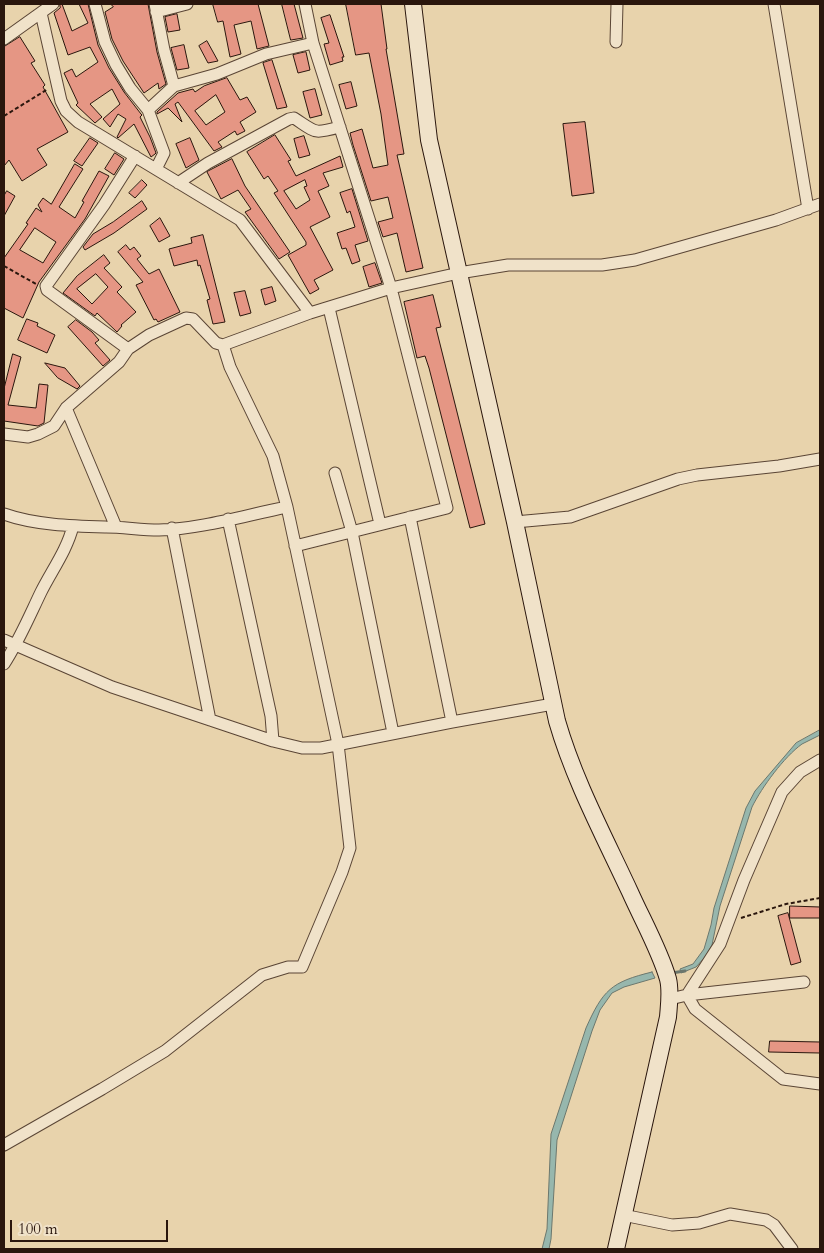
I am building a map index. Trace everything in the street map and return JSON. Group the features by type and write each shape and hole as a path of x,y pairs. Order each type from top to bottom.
{"street":[{"path":"4,39 53,4"},
{"path":"96,4 105,42 130,88 148,110 164,153 156,169"},
{"path":"174,86 164,50 156,8 187,4"},
{"path":"295,546 447,508 391,288 313,43 305,4"},
{"path":"413,4 429,140 515,522 560,734 665,972 670,999 668,1017 616,1249"},
{"path":"616,42 617,4"},
{"path":"774,4 808,209"},
{"path":"41,13 56,84 64,106 78,122 240,220 310,313"},
{"path":"148,110 174,86 217,74 266,54 313,43"},
{"path":"178,182 289,119 294,118 315,132 340,127"},
{"path":"128,349 47,290 46,286 104,205 134,156"},
{"path":"4,434 28,437 54,426 66,408 119,362 128,349 149,335 186,318 193,319 216,343 222,345 310,313 391,288 459,273 508,265 602,265 635,260 776,220 820,204"},
{"path":"329,308 380,524"},
{"path":"4,1145 165,1051 262,975 288,967 302,968 350,848 338,744 287,507 273,456 230,367 222,345"},
{"path":"66,408 116,527"},
{"path":"515,522 570,517 678,479 697,475 779,466 820,459"},
{"path":"334,473 352,532 393,732"},
{"path":"4,514 18,518 73,526 159,530 287,507"},
{"path":"410,517 452,722"},
{"path":"228,519 271,716 273,741"},
{"path":"4,664 16,646 41,591 70,540 73,526"},
{"path":"172,528 210,720"},
{"path":"4,640 112,688 273,741 302,748 321,748 393,732 553,704"},
{"path":"687,995 716,952 744,880 782,792 800,772 820,760"},
{"path":"670,999 687,995 804,982"},
{"path":"687,995 695,1009 783,1079 820,1084"},
{"path":"623,1215 672,1225 699,1223 730,1214 766,1220 774,1225 792,1249"}],"path":[{"path":"4,116 56,84"},
{"path":"4,266 47,290"},
{"path":"729,922 786,904 820,898"}],"water":[{"path":"820,730 820,735 802,744 788,757 767,782 756,799 720,906 712,945 696,967 681,973 680,969 693,964 704,949 714,908 746,808 755,791 796,743"},
{"path":"652,972 655,978 624,987 612,993 600,1010 557,1140 551,1239 549,1249 542,1249 547,1229 551,1134 586,1028 598,1005 610,990 627,980"}],"building":[{"path":"60,4 62,4 72,31 88,23 79,4 88,4 98,45 109,68 124,92 142,115 140,117 156,153 151,157 134,124 118,138 126,119 118,114 110,127 103,119 120,104 112,89 90,104 102,117 95,123 76,105 78,103 64,73 72,69 76,77 98,62 90,47 68,55 54,13 60,8"},
{"path":"111,4 148,4 157,52 166,84 159,89 158,83 144,93 123,61 112,39 105,12 113,7"},
{"path":"213,4 258,4 269,46 257,49 251,21 234,25 241,54 230,57 223,21 218,22"},
{"path":"282,4 294,4 303,38 291,40"},
{"path":"346,4 381,4 386,49 404,154 397,155 423,268 406,272 397,233 383,237 378,222 393,218 388,197 371,201 353,145 350,133 362,129 373,168 388,165 381,114 369,53 356,55"},
{"path":"177,14 180,30 168,32 165,17"},
{"path":"330,15 344,57 342,57 343,61 330,65 324,44 329,43 321,18"},
{"path":"20,37 35,61 31,63 45,85 43,87 68,132 37,149 47,165 22,181 9,160 4,166 4,47"},
{"path":"207,41 218,61 208,63 199,46"},
{"path":"184,45 189,68 177,70 171,48"},
{"path":"306,52 310,70 298,73 293,55"},
{"path":"272,60 287,107 277,109 263,63"},
{"path":"227,78 240,100 247,97 256,112 240,122 245,131 237,135 235,131 218,142 222,147 214,151 178,102 175,104 182,122 168,108 157,114 178,93 193,89 195,92 204,86","holes":["216,95 225,112 206,125 195,111"]},
{"path":"351,82 357,106 346,109 339,85"},
{"path":"315,89 322,115 310,118 303,92"},
{"path":"585,122 594,193 572,196 563,124"},
{"path":"275,135 291,160 288,161 296,176 340,156 343,167 323,173 329,186 318,191 330,217 310,227 333,270 314,280 319,289 310,294 288,255 306,245 306,242 274,193 278,191 268,176 264,179 247,152","holes":["305,180 307,186 304,187 310,200 296,209 284,191"]},
{"path":"304,136 310,155 299,158 294,139"},
{"path":"90,138 98,143 82,166 74,161"},
{"path":"190,138 199,160 186,168 176,144"},
{"path":"115,153 124,159 114,175 105,169"},
{"path":"232,159 245,186 290,252 279,259 245,212 251,209 238,190 221,199 207,172"},
{"path":"75,164 83,169 59,207 75,218 99,171 109,176 85,219 39,282 23,318 4,308 4,258 28,224 26,223 36,208 42,212 38,205 43,198 51,204","holes":["35,228 56,242 43,263 20,250"]},
{"path":"142,180 147,185 135,198 129,193"},
{"path":"352,189 368,241 355,245 360,261 352,264 346,248 342,249 337,233 355,227 350,211 347,213 340,193"},
{"path":"7,191 15,196 4,216 4,196"},
{"path":"142,201 147,209 114,233 85,250 83,247 93,234"},
{"path":"160,218 170,236 159,242 150,226"},
{"path":"203,235 225,322 213,324 207,300 210,299 197,260 174,266 169,249 192,243 191,238"},
{"path":"126,245 130,250 134,247 141,256 137,259 149,274 159,269 180,312 158,322 156,319 154,320 136,285 143,282 118,252"},
{"path":"104,255 110,263 104,268 122,287 117,292 136,312 121,325 117,332 97,313 95,316 63,293 77,276","holes":["96,274 108,287 92,304 77,289"]},
{"path":"375,263 382,283 369,287 363,267"},
{"path":"272,287 276,301 265,305 261,290"},
{"path":"245,291 251,313 240,316 234,293"},
{"path":"433,295 441,327 436,328 485,524 470,528 429,368 425,356 417,358 404,302"},
{"path":"27,319 38,323 37,326 55,335 47,353 18,340"},
{"path":"76,320 99,340 95,343 110,360 103,366 68,327"},
{"path":"13,354 21,357 8,405 36,408 39,384 48,385 44,423 38,426 4,421 4,389"},
{"path":"45,363 65,368 80,386 77,389 58,378"},
{"path":"790,906 820,907 820,918 790,918"},
{"path":"788,913 801,962 791,965 778,916"},
{"path":"770,1041 820,1042 820,1053 769,1052"}],"waterway":[{"path":"671,973 685,971"}]}
